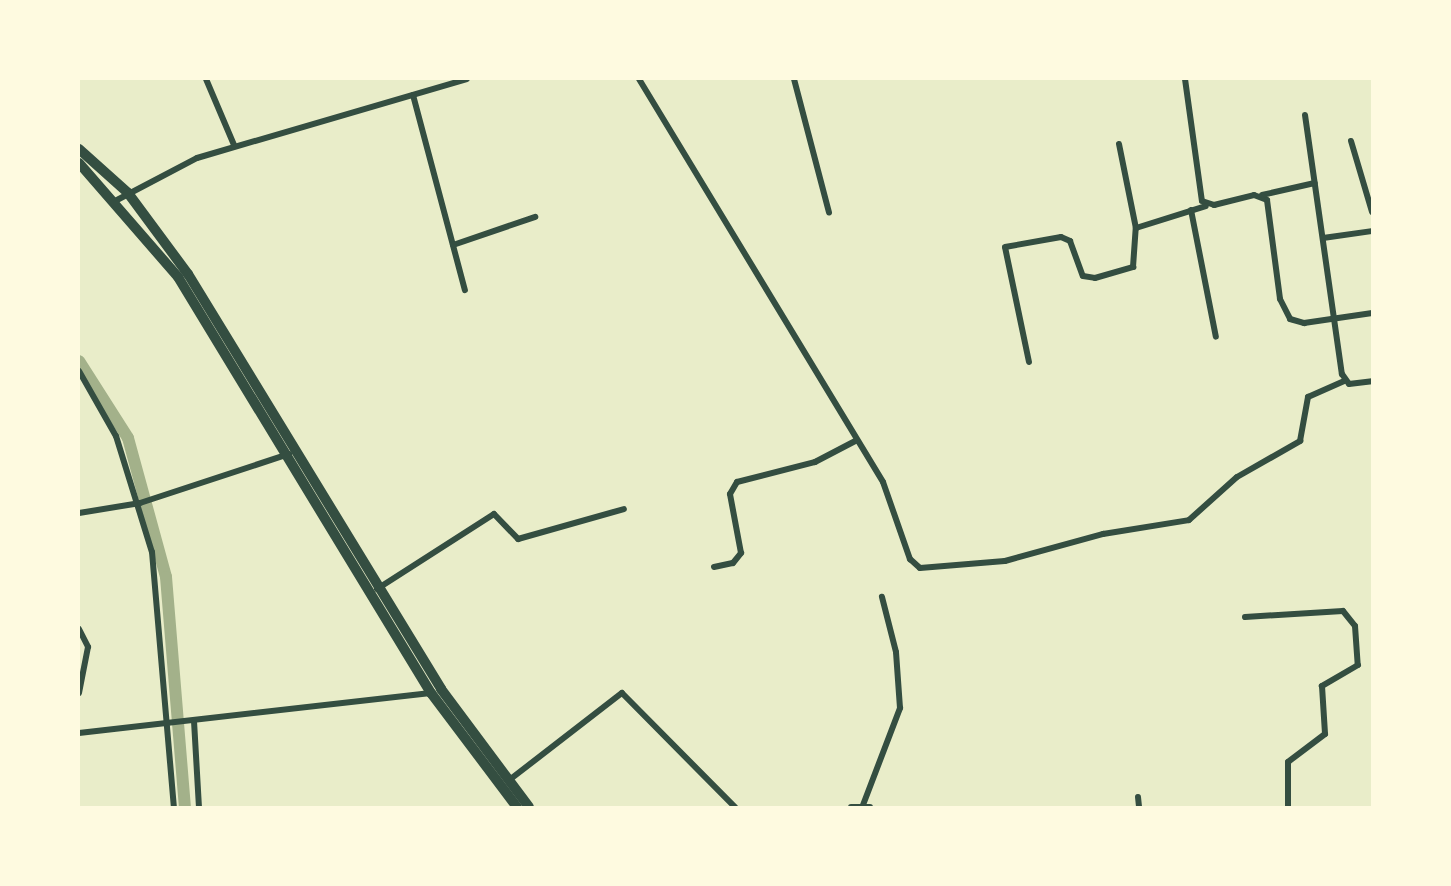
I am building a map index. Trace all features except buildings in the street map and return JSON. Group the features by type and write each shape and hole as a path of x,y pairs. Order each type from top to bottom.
{"highway":[{"path":"79,149 128,193 188,274 431,693 517,807"},
{"path":"79,163 117,200 178,277 377,589 508,781 529,807"}],"street":[{"path":"206,79 234,145"},
{"path":"117,200 176,166 234,145 467,79"},
{"path":"639,79 857,440 890,500 910,559 932,570 959,568 1189,520 1237,477 1300,440 1308,397 1344,381 1372,382"},
{"path":"794,79 829,212"},
{"path":"1185,79 1206,206"},
{"path":"412,95 465,290"},
{"path":"1305,115 1344,381"},
{"path":"1351,141 1372,212"},
{"path":"1029,362 1006,247 1061,237 1074,249 1083,276 1095,278 1133,267 1136,228 1119,144"},
{"path":"1136,228 1206,206 1315,183"},
{"path":"1262,195 1284,311 1296,322 1372,313"},
{"path":"1191,210 1216,337"},
{"path":"453,245 534,217"},
{"path":"1323,238 1372,231"},
{"path":"79,371 113,429 140,503 159,592 174,807"},
{"path":"714,567 733,563 741,552 730,494 737,482 816,462 857,440"},
{"path":"79,513 140,503 291,453"},
{"path":"377,589 494,514 517,539 624,509"},
{"path":"851,807 866,806 900,708 896,652 882,597"},
{"path":"1245,617 1343,611 1355,626 1358,665 1322,686 1325,734 1287,762 1288,807"},
{"path":"79,629 88,647 79,693"},
{"path":"79,733 431,693"},
{"path":"508,781 622,693 735,807"},
{"path":"194,721 199,807"},
{"path":"1138,797 1139,807"}],"waterway":[{"path":"79,361 128,438 166,577 185,807"}]}
